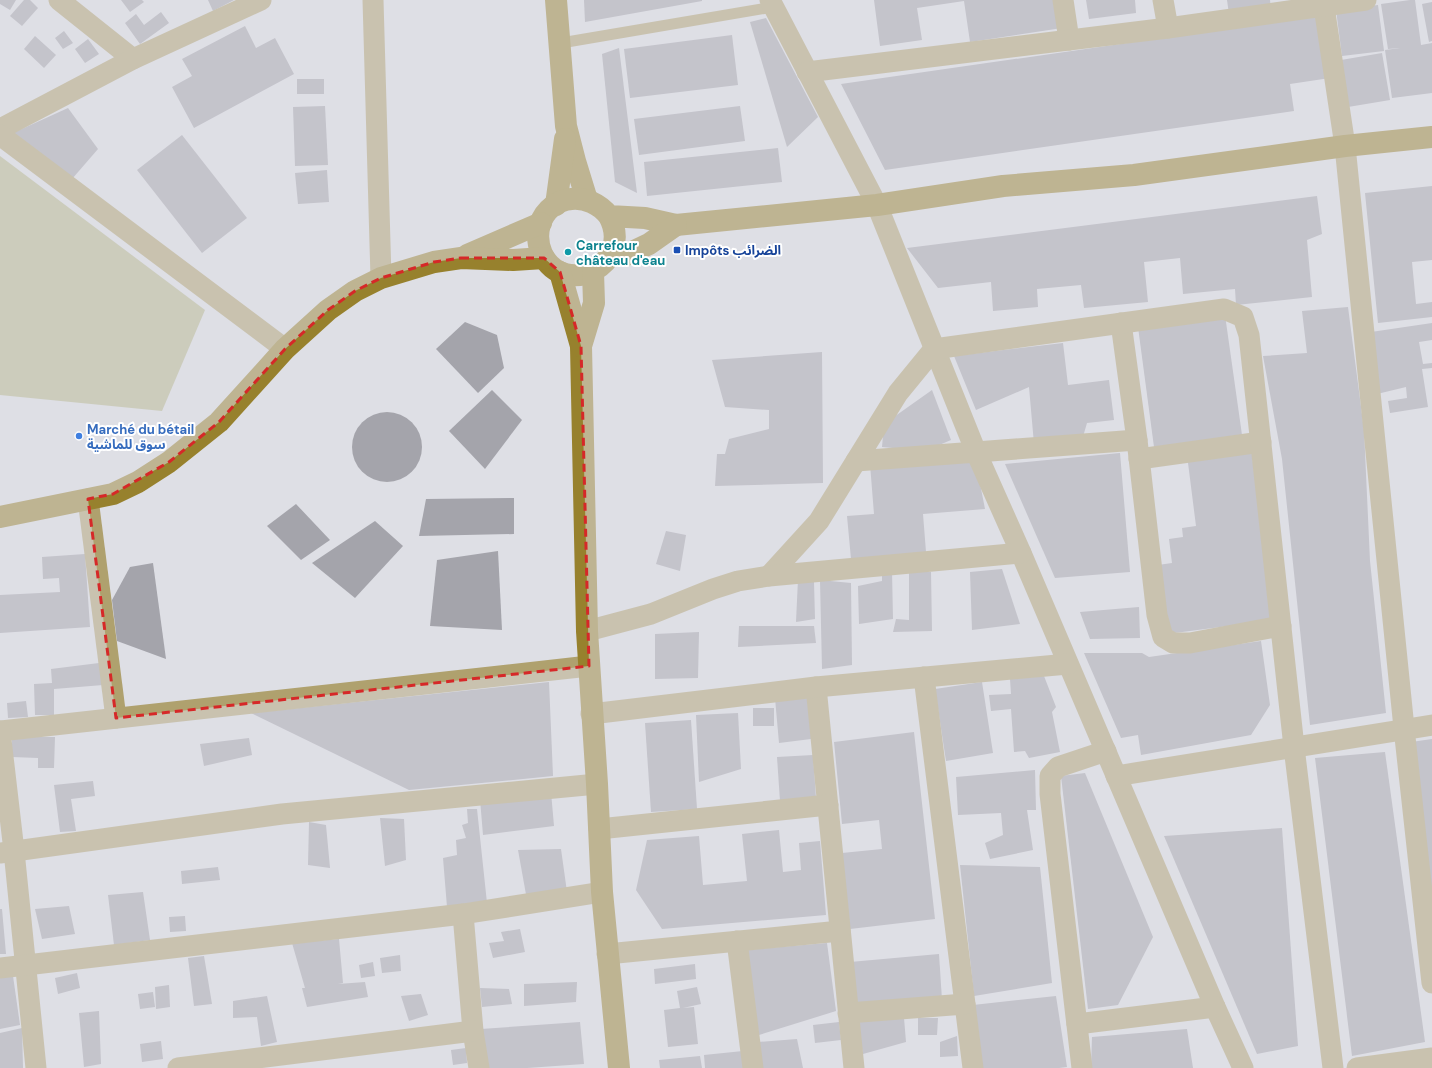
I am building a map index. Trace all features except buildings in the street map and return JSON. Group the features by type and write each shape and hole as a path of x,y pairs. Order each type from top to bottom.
{"street":[{"path":"59,0 133,58"},
{"path":"0,129 133,58 261,0"},
{"path":"373,0 381,278"},
{"path":"556,0 566,126 587,200"},
{"path":"1063,0 1068,40"},
{"path":"1163,0 1168,28"},
{"path":"806,72 1168,28 1323,3 1366,0"},
{"path":"771,3 877,205 976,452 1021,553 1215,1007 1243,1068"},
{"path":"1323,3 1345,146 1404,728 1432,982"},
{"path":"556,205 566,126"},
{"path":"0,135 285,348"},
{"path":"609,216 645,218 676,225 877,205 1003,186 1134,175 1345,146 1432,137"},
{"path":"0,517 113,494 138,482 169,462 219,422 285,348 328,310 355,291 381,278 434,262 461,258 513,260 552,265 572,276 593,272 601,267 612,253 615,238 613,223 609,216 597,204 587,200 570,199 556,205 550,210 541,223 538,241 540,250 552,265 581,346"},
{"path":"461,258 541,223"},
{"path":"612,253 626,255 650,244 676,225"},
{"path":"593,272 594,303 581,346 587,632 591,714 597,784 602,892 618,1068"},
{"path":"769,576 819,521 898,393 934,349 1224,309 1243,317 1249,335 1294,747 1333,1068"},
{"path":"1122,323 1157,615 1163,638 1173,643 1190,643 1281,626"},
{"path":"856,461 976,452 1138,450 1261,442"},
{"path":"88,499 116,718"},
{"path":"587,632 651,614 738,581 769,576 1021,553"},
{"path":"591,714 816,687 1068,664"},
{"path":"36,1068 25,965 7,852 0,731 589,666"},
{"path":"924,677 973,1068"},
{"path":"816,687 854,1068"},
{"path":"1116,776 1404,728 1432,725"},
{"path":"1082,1068 1050,794 1050,776 1058,767 1106,751"},
{"path":"7,852 282,814 597,784"},
{"path":"598,829 828,805"},
{"path":"0,968 463,914 602,892"},
{"path":"463,914 473,1031 479,1068"},
{"path":"607,954 840,931"},
{"path":"737,941 753,1068"},
{"path":"848,1013 965,1004"},
{"path":"1077,1024 1215,1007"},
{"path":"178,1068 473,1031"},
{"path":"1357,1068 1432,1058"}],"lane":[{"path":"560,44 771,3"}],"highlighted area":[{"path":"461,258 544,258 560,272 581,346 589,666 116,718 88,499 113,494 169,462 219,422 285,349 328,310 355,291 381,278 434,262"}],"green space":[{"path":"0,156 205,310 162,411 0,395"}],"place":[{"name":"Impôts الضرائب","path":"677,250"},
{"name":"Carrefour château d'eau","path":"568,252"},
{"name":"Marché du bétail سوق للماشية","path":"79,436"}]}
